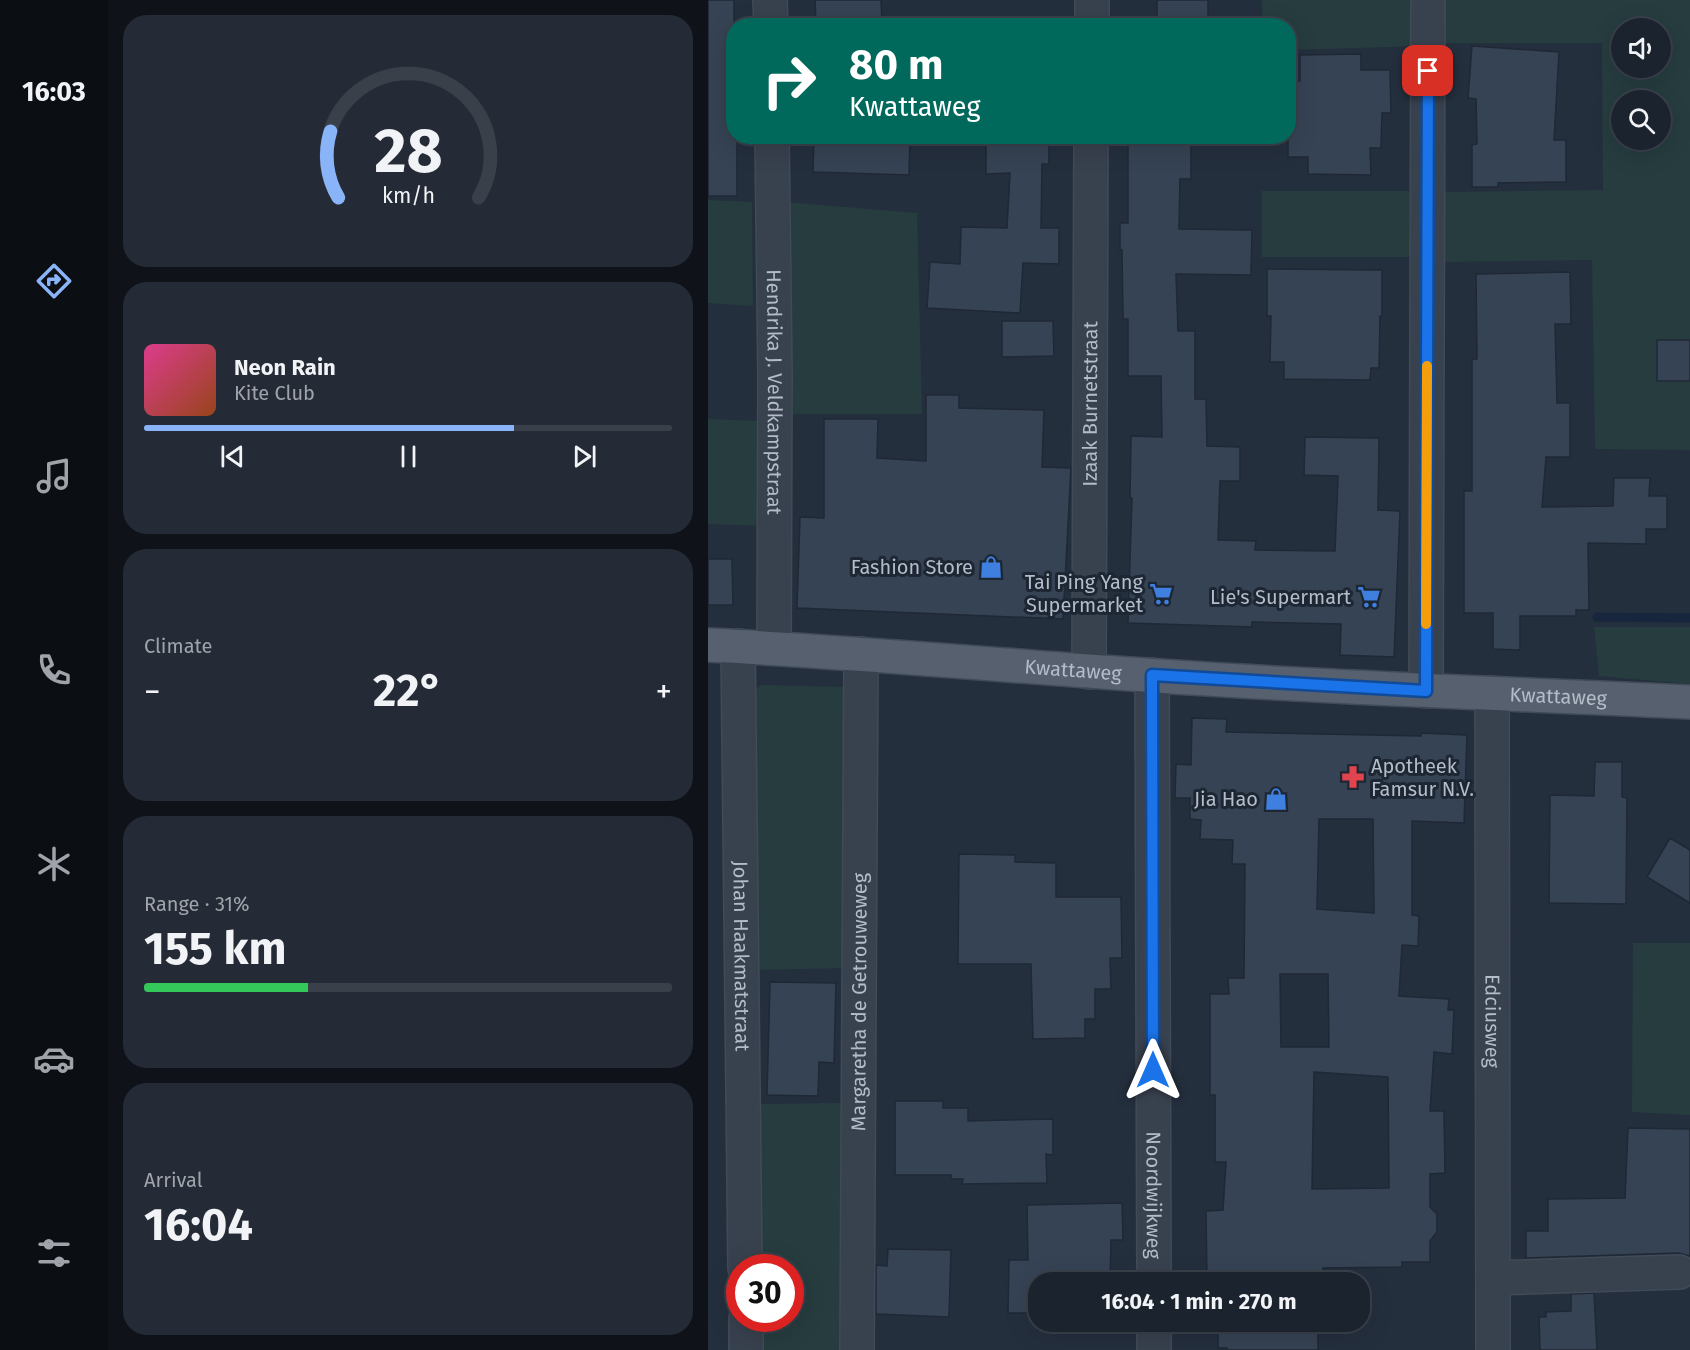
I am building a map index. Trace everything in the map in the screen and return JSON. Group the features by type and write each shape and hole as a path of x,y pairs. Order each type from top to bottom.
{"main road":[{"name":"Kwattaweg","path":"723,645 1089,672 1426,691 1690,702"}],"street":[{"path":"770,0 771,18"},
{"path":"1092,0 1092,18"},
{"path":"1426,691 1428,0"},
{"name":"Hendrika J. Veldkampstraat","path":"772,144 775,375 774,647"},
{"name":"Izaak Burnetstraat","path":"1089,672 1091,144"},
{"name":"Johan Haakmatstraat","path":"723,645 745,1254"},
{"name":"Margaretha de Getrouweweg","path":"857,1350 861,654"},
{"name":"Noordwijkweg","path":"1152,675 1154,1272"},
{"name":"Edciusweg","path":"1492,693 1494,1350"},
{"path":"1493,1278 1679,1272"},
{"path":"746,1332 746,1350"},
{"path":"1154,1332 1154,1350"}],"green space":[{"path":"1262,0 1418,0 1420,46 1296,50 1296,18 1262,18"},
{"path":"1440,0 1690,0 1690,450 1595,449 1592,260 1442,262 1443,192 1603,190 1602,43 1441,43"},
{"path":"1262,191 1409,191 1410,257 1262,257"},
{"path":"708,200 752,202 753,306 708,303"},
{"path":"784,202 917,213 922,414 786,414"},
{"path":"708,419 762,421 762,526 708,524"},
{"path":"1594,627 1690,627 1690,684 1599,676"},
{"path":"761,685 848,687 846,968 755,970 751,692"},
{"path":"1633,943 1690,943 1690,1115 1632,1112"},
{"path":"842,1103 840,1350 754,1350 754,1332 804,1332 804,1254 754,1254 753,1104"}],"building":[{"path":"708,0 734,0 734,18 726,18 726,144 737,144 737,196 708,196"},
{"path":"815,0 881,0 882,18 816,18"},
{"path":"1157,0 1208,0 1208,18 1157,18"},
{"path":"1472,46 1559,52 1554,140 1566,140 1566,182 1498,183 1498,187 1472,187 1472,145 1477,144 1476,99 1468,98"},
{"path":"1361,54 1361,70 1390,70 1391,113 1382,113 1381,148 1370,148 1371,175 1308,174 1308,157 1288,157 1288,144 1296,144 1296,81 1300,81 1300,55"},
{"path":"814,144 910,144 909,175 813,172"},
{"path":"986,144 1049,144 1049,164 1042,164 1041,228 1059,228 1059,264 1023,263 1020,313 927,308 930,262 960,264 961,227 1007,228 1010,173 986,174"},
{"path":"1128,144 1191,144 1191,179 1180,179 1179,229 1252,230 1251,275 1176,274 1178,331 1195,331 1195,399 1206,399 1207,446 1240,447 1240,481 1220,481 1218,540 1256,541 1255,550 1335,551 1338,476 1304,475 1305,437 1379,438 1378,510 1400,511 1394,657 1340,655 1341,624 1252,622 1252,627 1128,623 1132,498 1130,498 1131,436 1162,437 1161,376 1128,376 1128,319 1123,319 1120,223 1128,223"},
{"path":"1267,269 1382,270 1379,368 1371,368 1370,380 1284,379 1284,362 1270,362 1271,316 1267,316"},
{"path":"1570,272 1571,324 1555,324 1557,403 1570,403 1570,457 1546,457 1542,507 1613,506 1614,478 1650,478 1649,496 1667,496 1667,529 1646,529 1646,544 1588,543 1589,610 1576,610 1576,616 1520,616 1520,650 1493,649 1493,613 1464,613 1464,491 1472,491 1472,359 1477,359 1476,274"},
{"path":"1002,321 1053,321 1054,356 1002,357"},
{"path":"1657,340 1690,340 1690,381 1657,381"},
{"path":"926,395 959,395 959,408 1044,410 1042,467 1071,468 1063,619 797,608 800,517 824,518 824,419 878,419 877,458 926,461"},
{"path":"708,559 732,559 733,605 708,605"},
{"path":"1192,718 1227,719 1226,732 1467,735 1464,823 1412,821 1412,915 1419,916 1418,946 1402,945 1399,996 1449,999 1448,1010 1454,1010 1452,1054 1434,1052 1430,1111 1444,1111 1445,1173 1430,1174 1430,1207 1437,1214 1437,1232 1430,1241 1430,1262 1402,1262 1402,1267 1323,1268 1323,1272 1207,1272 1206,1211 1223,1210 1226,1162 1215,1162 1215,1095 1210,1095 1210,994 1229,994 1228,978 1244,978 1245,864 1232,864 1233,840 1200,839 1201,820 1190,819 1190,798 1175,798 1176,764 1191,765","holes":["1319,819 1373,819 1374,913 1317,909","1280,974 1328,974 1329,1047 1281,1047","1314,1072 1388,1077 1389,1188 1312,1189"]},
{"path":"1595,762 1622,762 1622,797 1627,798 1626,904 1549,903 1550,795 1594,796"},
{"path":"1670,838 1690,850 1690,903 1647,877"},
{"path":"959,854 1015,855 1015,862 1056,863 1056,897 1121,897 1122,958 1110,958 1111,989 1095,989 1095,1019 1085,1019 1085,1038 1033,1039 1031,964 958,964"},
{"path":"770,982 836,983 834,1063 819,1062 818,1096 767,1095"},
{"path":"895,1101 943,1101 943,1108 968,1108 968,1121 1053,1119 1053,1155 1046,1154 1047,1183 962,1184 963,1179 951,1179 951,1175 895,1175"},
{"path":"1628,1128 1690,1129 1690,1256 1678,1253 1526,1258 1526,1231 1548,1231 1548,1199 1625,1198"},
{"path":"1122,1203 1123,1240 1111,1240 1110,1272 1028,1272 1028,1313 1008,1313 1009,1260 1028,1260 1027,1205"},
{"path":"888,1249 951,1250 949,1317 876,1314 876,1265 887,1266"},
{"path":"1594,1293 1597,1350 1540,1350 1539,1317 1546,1317 1546,1312 1571,1311 1571,1294"},
{"path":"1218,1332 1318,1332 1318,1350 1227,1350 1227,1348 1218,1348"}],"waterway":[{"path":"1597,617 1690,618"}],"slow traffic":[{"path":"1426,624 1427,366"}],"place":[{"name":"Fashion Store","path":"991,567"},
{"name":"Tai Ping Yang Supermarket","path":"1161,594"},
{"name":"Lie's Supermart","path":"1369,597"},
{"name":"Apotheek Famsur N.V.","path":"1353,777"},
{"name":"Jia Hao","path":"1276,799"}],"route":[{"path":"1153,1070 1152,675 1426,691 1428,71"}]}
